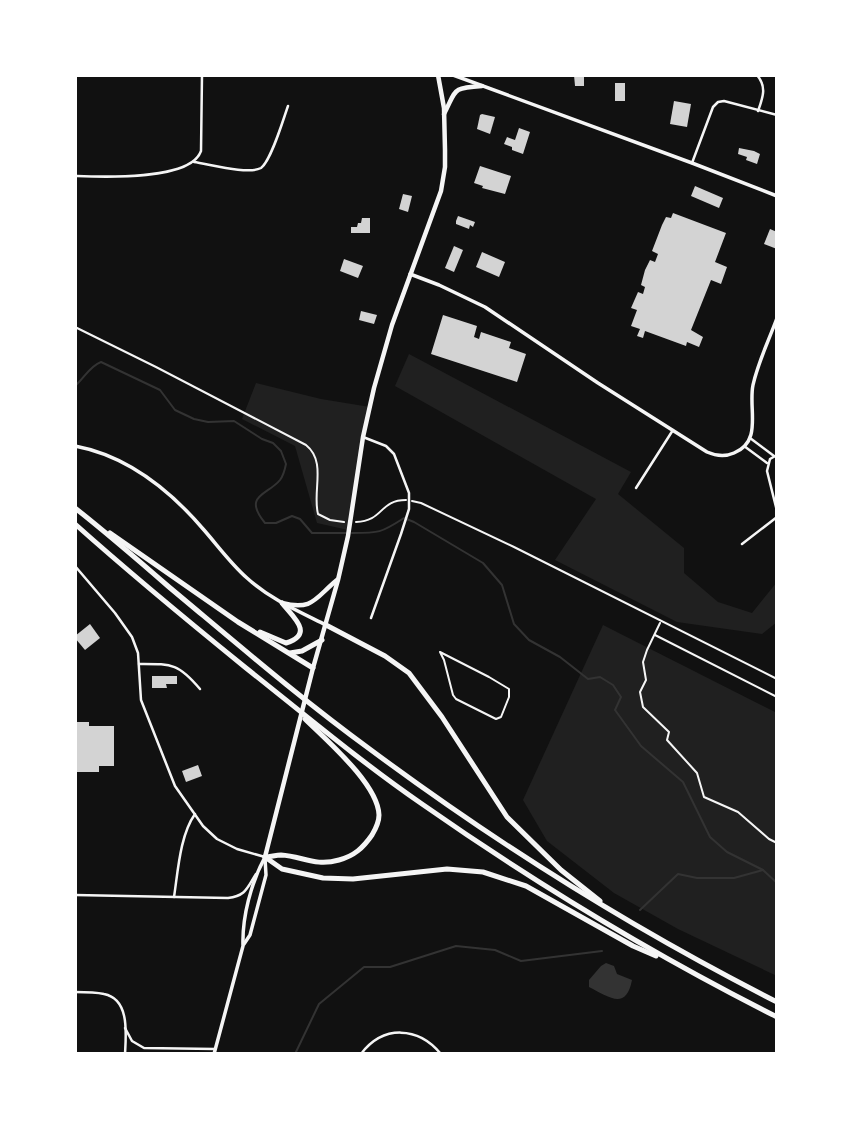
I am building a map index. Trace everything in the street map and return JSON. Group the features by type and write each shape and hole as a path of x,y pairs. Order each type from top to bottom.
{"highway":[{"path":"75,508 238,622 313,668"},
{"path":"82,513 233,641 370,750 583,894 731,979 777,1002"},
{"path":"75,524 284,699 444,819 586,912 777,1017"},
{"path":"238,622 286,643 295,641 300,636 301,628 282,603"},
{"path":"326,625 385,656 409,673 508,817 561,870 622,917"},
{"path":"288,653 302,651 322,640"},
{"path":"265,857 282,855 314,863 337,861 364,847 375,831 379,817 372,794 346,760 284,699"},
{"path":"265,857 282,869 323,878 354,879 447,869 498,876 526,886 633,946 680,966"}],"main road":[{"path":"243,946 242,934 257,873 265,857 342,564 374,388 391,326 440,191 445,167 444,115 438,75"},
{"path":"453,75 777,196"},
{"path":"444,115 454,92 459,88 482,86"},
{"path":"410,274 485,307 589,377 707,452 716,455 731,454 744,446 750,438 753,425 753,386 777,318"},
{"path":"75,446 109,456 156,483 176,500 249,580 282,603 326,625"},
{"path":"282,603 296,607 309,604 338,580"},
{"path":"215,1051 243,946 250,935 266,875 265,857"}],"street":[{"path":"75,176 155,174 194,162 201,151 202,75"},
{"path":"757,75 764,90 758,111"},
{"path":"692,163 716,103 724,101 777,116"},
{"path":"194,162 244,170 260,168 268,160 288,106"},
{"path":"636,488 673,430"},
{"path":"363,437 386,446 394,454 409,493 409,509 371,618"},
{"path":"750,438 775,455 768,464 767,471 777,511"},
{"path":"744,446 768,464"},
{"path":"742,544 777,517"},
{"path":"75,566 128,630 135,645 143,709 175,786 209,832 224,844 265,857"},
{"path":"139,664 166,664 177,667 200,689"},
{"path":"174,897 188,822 194,814"},
{"path":"75,895 239,897 257,873"},
{"path":"75,992 105,994 114,998 122,1009 125,1054"},
{"path":"125,1028 132,1041 144,1048 215,1051"},
{"path":"361,1054 382,1036 405,1032 427,1040 441,1054"}],"lane":[{"path":"440,652 509,689 509,697 501,717 496,719 456,699 451,691 440,652"}],"path":[{"path":"75,327 306,445"},
{"path":"421,503 777,679"},
{"path":"661,622 643,662 646,680 640,692 643,707 669,732 667,740 697,773 704,797 738,812 777,843"},
{"path":"654,635 777,697"}],"shaded area":[{"path":"409,354 631,472 618,494 684,548 684,573 718,602 752,613 777,582 777,622 762,634 677,622 555,560 596,499 395,386"},
{"path":"256,383 321,399 370,407 348,530 317,523 295,446 242,419"},
{"path":"603,625 777,713 777,976 678,929 614,893 547,841 523,800"},
{"path":"606,963 614,966 617,974 632,980 626,996 616,999 589,987 589,980"}],"building":[{"path":"574,75 584,77 584,86 575,86"},
{"path":"615,83 625,83 625,101 615,101"},
{"path":"674,101 691,104 687,127 670,124"},
{"path":"482,114 495,117 490,134 477,129"},
{"path":"519,128 530,132 523,154 504,144 507,137 515,140"},
{"path":"739,148 760,154 757,164 738,154"},
{"path":"480,166 511,176 505,194 474,183"},
{"path":"695,186 723,198 719,208 691,196"},
{"path":"403,194 412,196 408,212 399,209"},
{"path":"673,213 726,233 715,262 727,267 721,284 711,280 691,330 703,337 699,347 687,342 686,346 645,331 643,338 637,336 640,329 631,326 637,310 631,308 638,292 643,294 645,287 641,285 645,270 650,260 655,262 658,254 652,251 666,217 671,218"},
{"path":"458,216 475,222 473,227 470,225 469,229 456,224"},
{"path":"362,218 370,218 370,233 351,233 351,227 357,227"},
{"path":"770,229 777,232 777,249 764,244"},
{"path":"454,246 463,250 454,272 445,268"},
{"path":"482,252 505,262 499,277 476,267"},
{"path":"344,259 363,266 358,278 340,271"},
{"path":"361,311 377,315 374,324 359,320"},
{"path":"443,315 477,326 474,337 479,339 481,332 511,342 509,348 526,354 517,382 431,354"},
{"path":"90,624 100,638 85,650 75,636"},
{"path":"152,676 177,676 177,684 166,684 167,688 152,688"},
{"path":"75,722 89,722 89,726 114,726 114,766 99,766 99,772 75,772"},
{"path":"198,765 202,776 186,782 182,771"}],"waterway":[{"path":"75,386 90,369 101,362 160,390 175,410 194,419 208,422 234,421 273,443 281,451 286,464 280,480 256,501 256,507 265,523 276,523 292,516 300,519 312,533 346,533"},
{"path":"352,533 380,531 404,518 483,563 502,585 514,624 529,640 560,657 588,679 600,677 613,685 621,697 615,710 641,746 683,782 710,837 727,852 763,870 777,883"},
{"path":"640,910 678,874 697,878 734,878 763,870"},
{"path":"295,1054 319,1004 364,967 390,967 456,946 495,950 521,961 602,951"}]}
